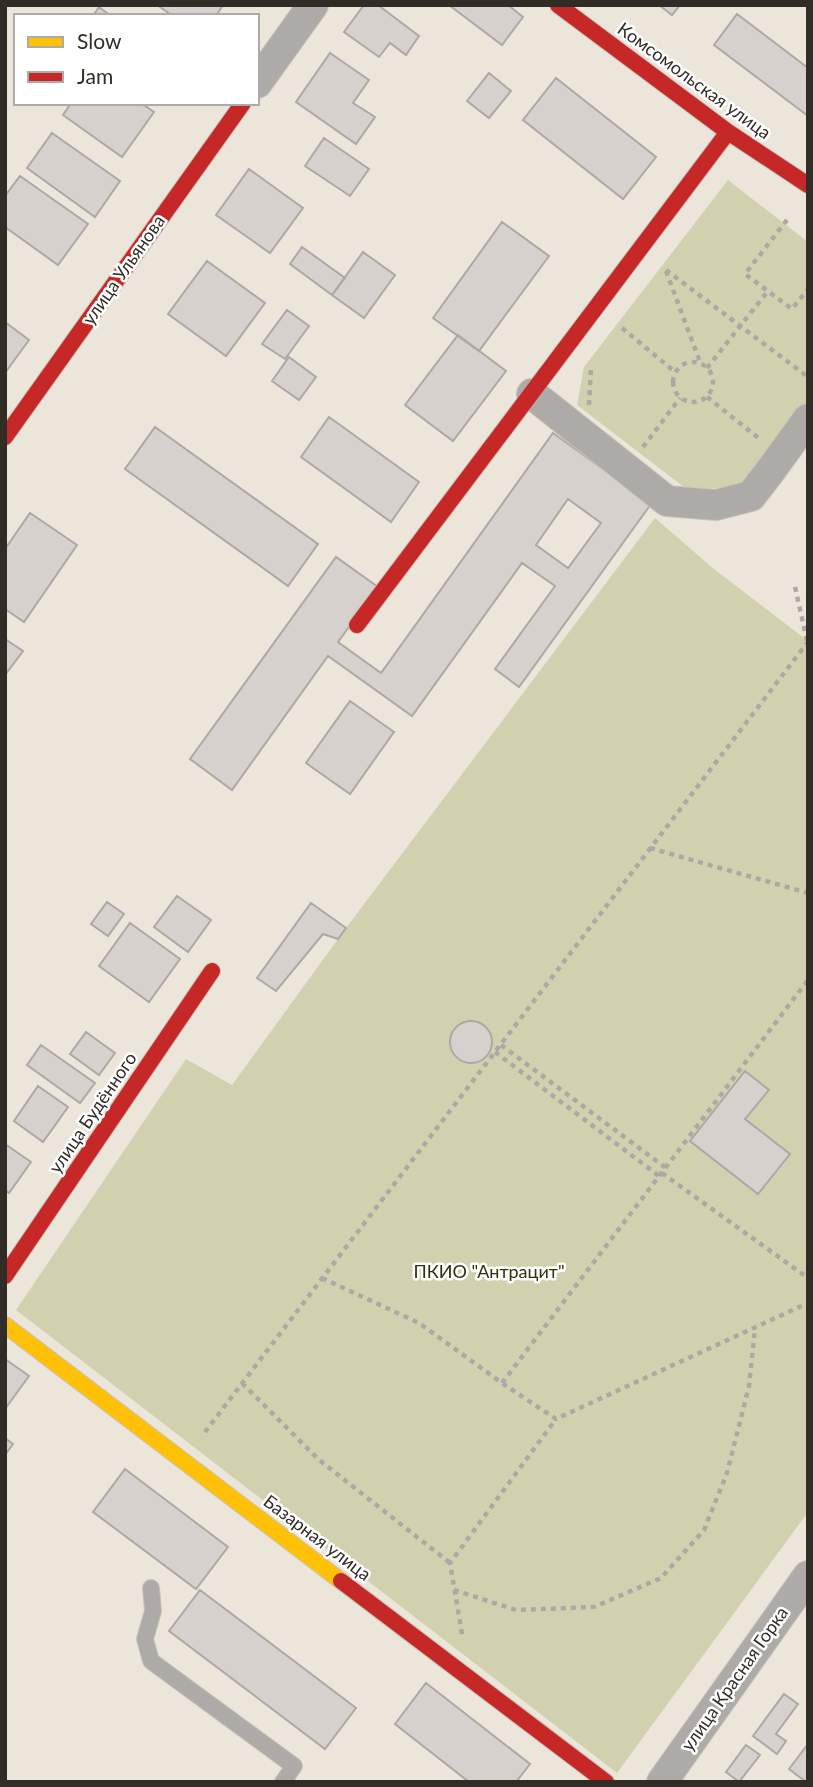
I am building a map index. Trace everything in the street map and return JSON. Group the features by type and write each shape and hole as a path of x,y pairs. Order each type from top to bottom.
{"street":[{"path":"259,80 313,5"},
{"name":"Комсомольская улица","path":"558,5 728,132 808,185"},
{"name":"улица Ульянова","path":"5,437 242,105"},
{"path":"357,625 728,132"},
{"path":"532,394 667,501 716,505 751,496 808,419"},
{"name":"улица Будённого","path":"5,1276 212,971"},
{"name":"Базарная улица","path":"5,1325 606,1782"},
{"name":"улица Красная Горка","path":"662,1782 808,1576"}],"lane":[{"path":"151,1588 153,1611 145,1639 151,1661 294,1766 283,1782"}],"path":[{"path":"786,220 745,274 792,309 808,289"},
{"path":"658,280 673,260"},
{"path":"666,271 808,377"},
{"path":"666,271 700,362 711,371 713,385 706,397 694,402 680,398 673,386 675,372 686,362 700,362"},
{"path":"707,368 768,291"},
{"path":"614,338 630,318"},
{"path":"622,328 675,372"},
{"path":"589,407 590,369 598,359"},
{"path":"706,397 768,445"},
{"path":"643,448 680,398"},
{"path":"632,440 652,456"},
{"path":"205,1432 807,645 795,587"},
{"path":"650,848 808,893"},
{"path":"502,1383 808,980"},
{"path":"501,1044 662,1172"},
{"path":"495,1052 808,1278"},
{"path":"322,1278 419,1323 556,1419"},
{"path":"450,1563 556,1419 808,1303"},
{"path":"454,1590 516,1610 594,1607 661,1578 704,1530 727,1473 749,1386 755,1328"},
{"path":"242,1383 318,1459 450,1563 470,1678"}],"green space":[{"path":"728,180 808,242 808,399 745,485 689,491 577,405 584,367"},
{"name":"ПКИО \"Антрацит\"","path":"655,518 714,569 808,641 808,1512 617,1773 16,1310 186,1059 232,1085 346,928"}],"building":[{"path":"157,5 223,5 217,14 170,14"},
{"path":"364,5 378,5 419,36 406,55 390,43 379,57 344,32"},
{"path":"449,5 508,5 523,17 502,45"},
{"path":"659,5 680,5 672,15"},
{"path":"99,7 108,14 94,14"},
{"path":"737,14 808,68 808,116 714,45"},
{"path":"330,53 369,80 353,103 375,117 356,144 296,102"},
{"path":"489,73 511,91 489,118 467,101"},
{"path":"556,78 656,157 623,199 523,120"},
{"path":"70,105 144,105 154,112 122,157 63,115"},
{"path":"52,133 120,181 95,217 27,168"},
{"path":"324,138 369,169 350,196 305,166"},
{"path":"249,169 303,208 270,253 216,215"},
{"path":"20,176 88,224 58,265 5,227 5,196"},
{"path":"502,222 549,256 479,351 433,318"},
{"path":"302,247 345,278 332,295 290,264"},
{"path":"363,252 395,275 364,318 332,295"},
{"path":"207,261 265,303 226,356 168,314"},
{"path":"287,310 309,326 285,359 262,344"},
{"path":"5,322 29,340 5,373"},
{"path":"458,335 506,371 453,441 405,405"},
{"path":"289,357 316,377 299,400 272,381"},
{"path":"329,417 419,482 391,522 301,457"},
{"path":"155,427 318,544 288,586 125,469"},
{"path":"553,433 651,504 519,687 495,669 555,586 522,563 412,716 328,656 232,790 190,759 336,557 378,587 338,642 381,673","holes":["568,499 601,523 568,568 536,545"]},
{"path":"30,513 77,545 24,622 5,609 5,549"},
{"path":"5,639 23,651 5,675"},
{"path":"350,701 394,732 350,794 306,763"},
{"path":"177,896 211,920 188,952 154,927"},
{"path":"107,902 124,914 108,936 91,924"},
{"path":"311,903 346,928 338,939 323,934 276,991 257,978"},
{"path":"130,923 180,959 149,1002 99,966"},
{"path":"471,1021 486,1027 492,1042 486,1057 471,1063 456,1057 450,1042 456,1027"},
{"path":"86,1032 115,1053 99,1075 70,1054"},
{"path":"41,1045 95,1083 80,1103 27,1065"},
{"path":"745,1071 769,1090 745,1119 790,1154 758,1194 690,1141"},
{"path":"38,1086 68,1107 43,1142 14,1121"},
{"path":"5,1144 31,1162 9,1193 5,1190"},
{"path":"5,1359 29,1376 5,1409"},
{"path":"5,1438 13,1444 5,1455"},
{"path":"125,1469 228,1547 196,1589 93,1512"},
{"path":"200,1590 356,1708 325,1749 169,1631"},
{"path":"426,1683 530,1764 516,1782 469,1782 395,1724"},
{"path":"784,1694 798,1704 776,1734 786,1741 777,1754 753,1736"},
{"path":"808,1744 808,1782 806,1782 789,1769"},
{"path":"746,1745 760,1755 739,1782 726,1772"}],"traffic: slow":[{"path":"5,1325 341,1581"}],"traffic: jam":[{"path":"558,5 728,132 808,185"},
{"path":"5,437 242,105"},
{"path":"357,625 728,132"},
{"path":"5,1276 212,971"},
{"path":"341,1581 606,1782"}]}
